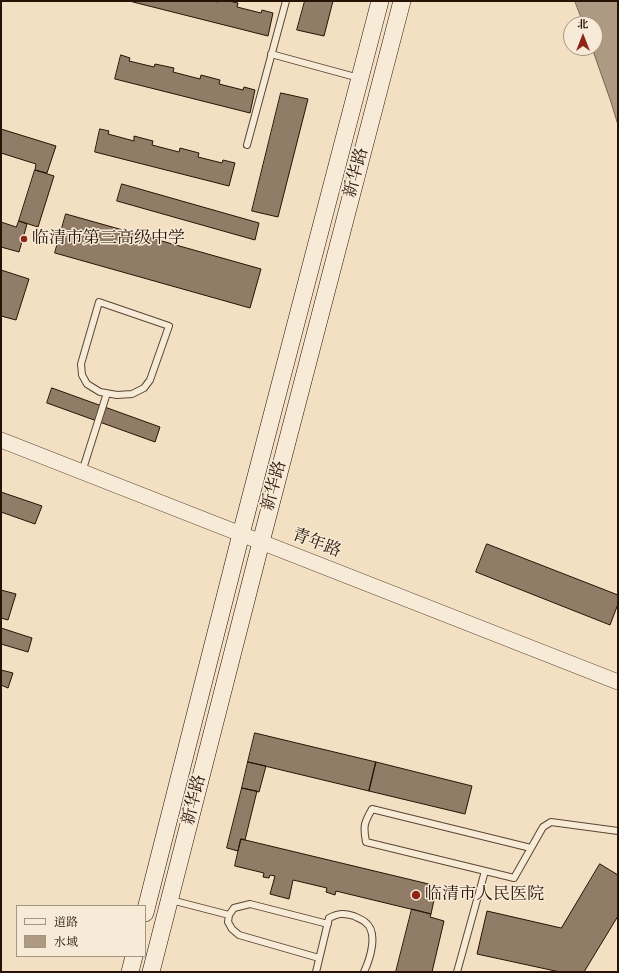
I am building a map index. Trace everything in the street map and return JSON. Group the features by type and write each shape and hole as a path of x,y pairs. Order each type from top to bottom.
{"main road":[{"name":"新华路","path":"146,909 241,534 380,1"},
{"name":"新华路","path":"151,972 402,1"},
{"path":"130,972 134,957"}],"street":[{"name":"青年路","path":"1,440 618,682"}],"lane":[{"path":"247,145 286,1"},
{"path":"271,54 360,78"},
{"path":"99,302 169,326 150,380 144,388 132,394 118,395 107,393 100,392 87,384 82,375 81,364 99,302"},
{"path":"82,472 107,393"},
{"path":"531,848 372,809 365,821 364,830 366,842 514,878 543,827 551,822 618,831"},
{"path":"457,972 485,871"},
{"path":"170,900 228,915"},
{"path":"319,958 239,935 232,929 228,922 228,915 234,908 250,904 328,924"},
{"path":"316,972 330,918 337,914 345,914 366,922 371,930 372,951 364,972"}],"water":[{"path":"575,1 618,1 618,125 595,56 603,56 603,16 581,16"}],"building":[{"path":"229,1 238,3 237,7 261,13 262,10 273,13 268,36 133,2"},
{"path":"305,1 333,1 324,36 297,30"},
{"path":"121,55 130,58 129,61 154,67 155,64 174,68 173,72 200,79 201,75 220,80 219,84 243,90 244,87 255,90 250,113 115,79"},
{"path":"281,93 308,99 278,217 252,211"},
{"path":"1,129 56,146 47,173 35,170 36,164 1,153"},
{"path":"100,129 109,131 108,134 134,141 134,136 153,141 152,145 179,152 180,148 199,153 198,157 222,163 223,160 235,163 229,186 95,152"},
{"path":"35,170 54,176 38,227 19,221"},
{"path":"122,184 259,223 255,240 117,201"},
{"path":"66,214 261,269 250,308 55,253"},
{"path":"19,221 27,224 19,252 1,247 1,222 16,227"},
{"path":"1,270 29,279 16,320 1,316"},
{"path":"52,388 160,427 155,442 47,403"},
{"path":"1,492 42,506 35,524 1,512"},
{"path":"487,544 618,595 618,604 610,625 476,572"},
{"path":"1,590 16,594 8,620 1,618"},
{"path":"1,628 32,638 28,652 1,644"},
{"path":"1,670 13,673 8,688 1,685"},
{"path":"255,733 376,762 369,791 248,762"},
{"path":"248,762 266,766 259,792 242,788"},
{"path":"376,762 472,786 465,814 369,791"},
{"path":"242,788 257,791 245,840 241,839 238,851 227,848"},
{"path":"241,839 437,886 431,914 336,891 335,895 326,892 327,888 293,880 289,899 270,894 275,876 270,875 269,878 263,877 264,873 235,866"},
{"path":"600,864 618,875 618,916 584,972 560,972 477,954 487,911 561,928"},
{"path":"412,909 431,914 430,917 444,921 432,972 396,972"}],"place":[{"name":"临清市第三高级中学","path":"24,239"},
{"name":"临清市人民医院","path":"416,895"}]}
